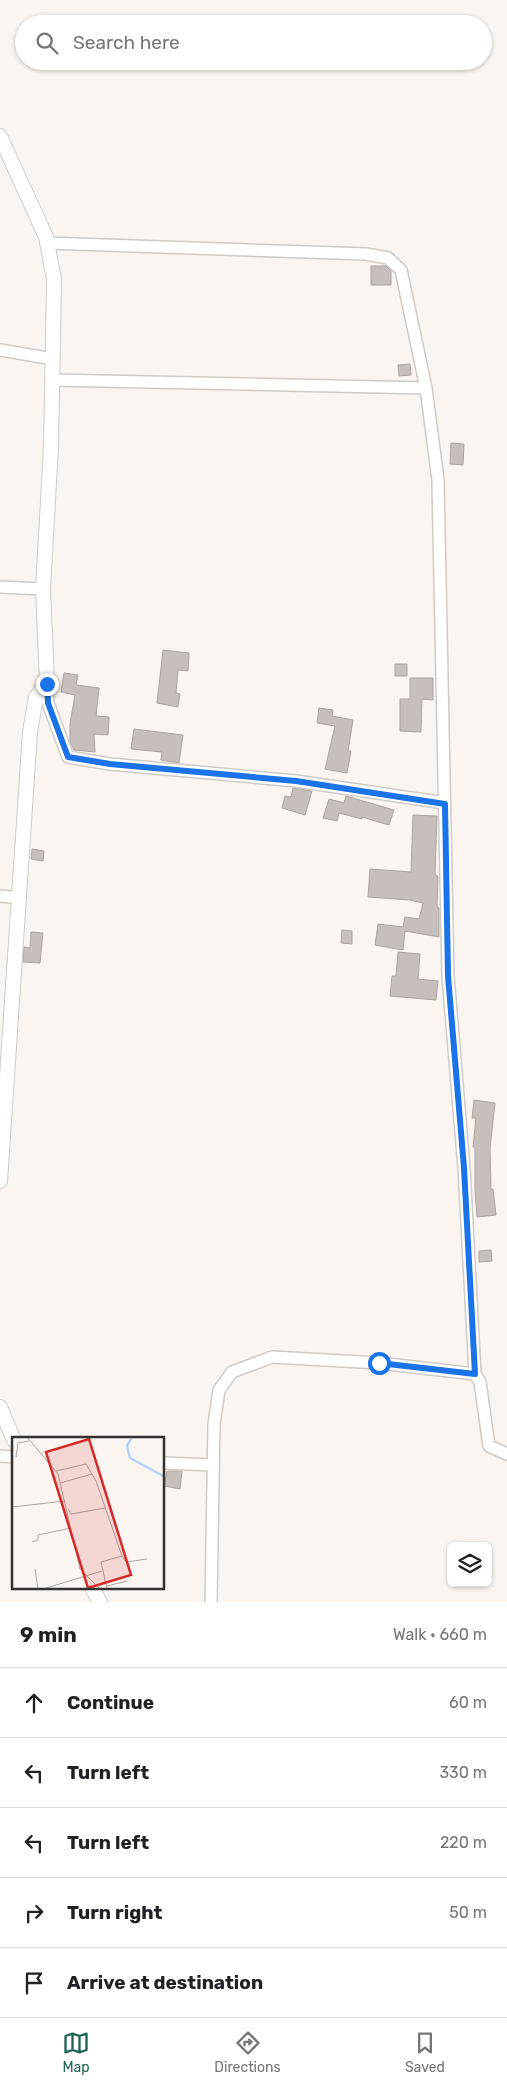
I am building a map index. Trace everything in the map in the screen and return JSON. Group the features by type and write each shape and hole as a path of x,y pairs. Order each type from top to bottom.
{"street":[{"path":"0,136 47,243 54,279 51,447 43,589 48,703 68,757 110,764 296,781 445,804"},
{"path":"47,243 366,254 388,258 401,270 426,388 438,480 448,976 464,1168 475,1374 480,1382 489,1446 507,1454"},
{"path":"0,350 52,359"},
{"path":"52,380 426,388"},
{"path":"0,587 43,589"},
{"path":"0,1181 30,732 36,697 47,684"},
{"path":"0,896 20,898"},
{"path":"211,1602 214,1424 219,1390 232,1372 272,1357 379,1363 475,1374"},
{"path":"0,1407 13,1437"},
{"path":"165,1463 213,1465"},
{"path":"93,1590 100,1602"}],"building":[{"path":"371,266 386,266 391,271 391,285 371,285"},
{"path":"410,364 411,375 399,376 398,365"},
{"path":"451,443 464,444 463,465 450,464"},
{"path":"163,650 189,653 188,671 178,670 176,693 180,694 178,707 157,703"},
{"path":"395,664 407,664 407,676 395,676"},
{"path":"64,673 78,675 76,685 99,688 96,716 109,717 108,735 94,734 95,752 74,750 70,742 70,724 75,695 61,692"},
{"path":"410,678 433,678 433,700 422,699 421,732 400,731 400,699 410,699"},
{"path":"319,708 333,710 332,716 353,720 347,773 325,769 335,726 317,723"},
{"path":"134,729 183,735 179,763 161,760 162,752 131,749"},
{"path":"293,788 312,791 305,815 282,808 285,796 291,797"},
{"path":"346,796 394,810 389,825 339,813 337,821 323,818 329,799 344,803"},
{"path":"413,815 437,816 435,875 438,876 437,907 439,908 439,937 405,931 403,950 375,945 378,924 403,927 405,917 419,919 423,903 410,900 368,897 370,869 411,872"},
{"path":"32,849 44,851 43,861 31,859"},
{"path":"342,930 352,931 352,944 341,943"},
{"path":"31,932 43,933 40,963 23,962 24,947 30,948"},
{"path":"398,952 420,954 418,979 438,981 436,1000 390,996 392,976 396,976"},
{"path":"474,1100 495,1103 490,1148 491,1189 493,1189 496,1215 477,1217 475,1147 473,1147 476,1118 472,1118"},
{"path":"491,1250 492,1261 479,1262 479,1251"},
{"path":"167,1471 182,1471 180,1489 165,1486"}],"route":[{"path":"47,684 48,703 68,757 110,764 296,781 445,804 448,976 464,1168 475,1374 379,1363"}]}
